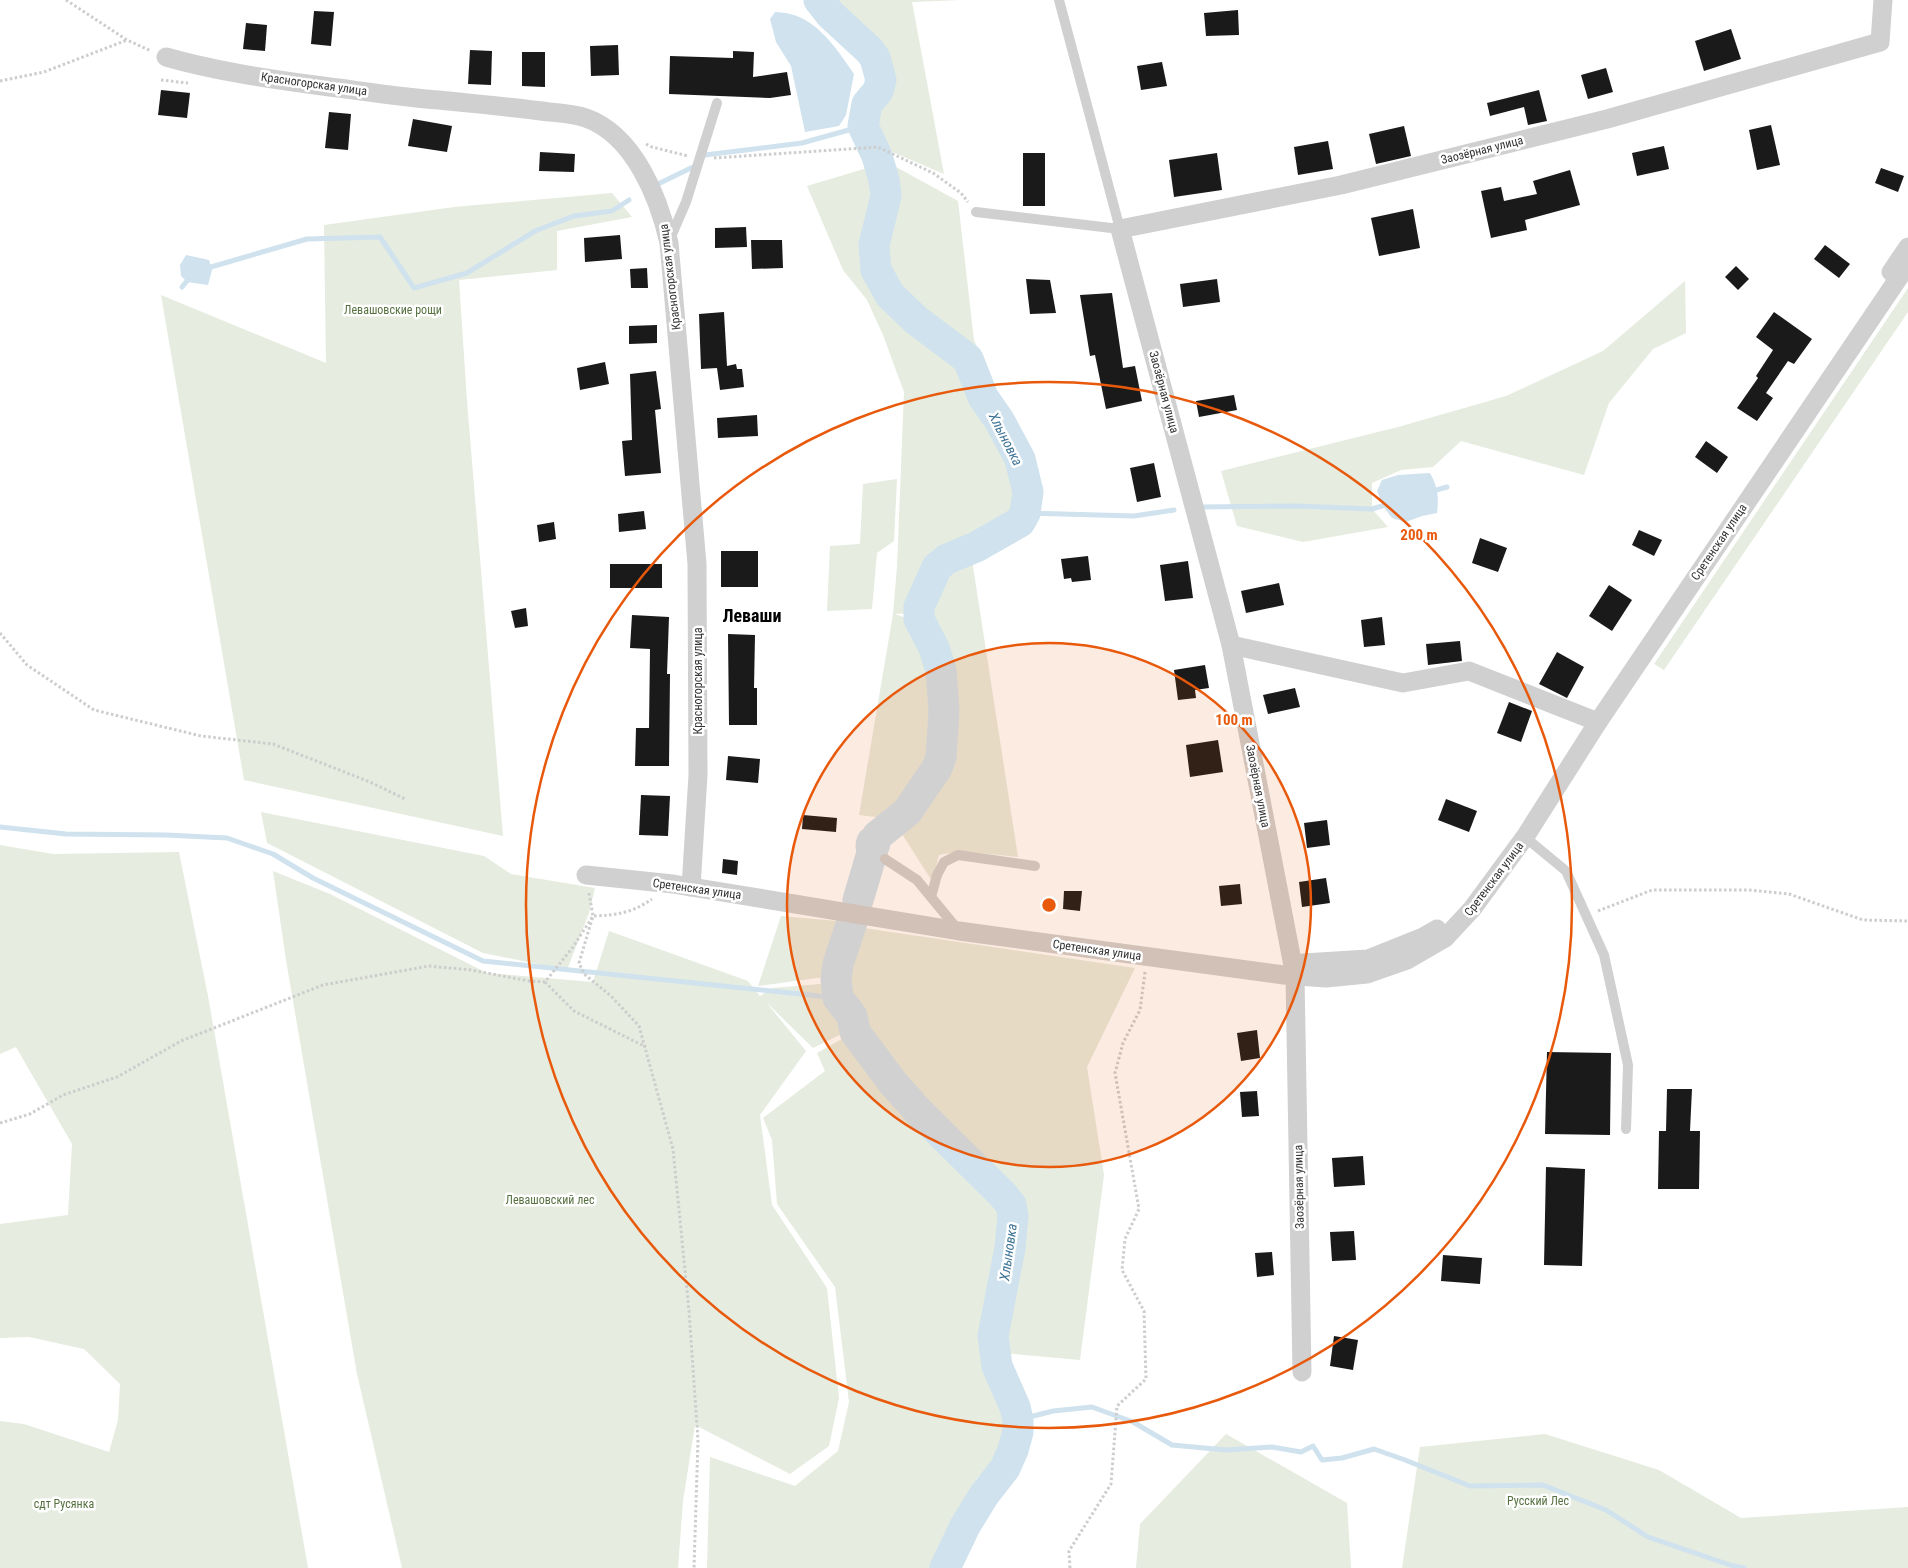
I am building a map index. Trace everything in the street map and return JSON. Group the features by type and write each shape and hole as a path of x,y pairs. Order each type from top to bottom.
{"street":[{"name":"Заозёрная улица","path":"1302,1372 1299,969 1231,645 1120,229 1340,185 1607,119 1880,42 1883,0"},
{"name":"Красногорская улица","path":"166,57 207,69 280,80 436,100 517,107 586,118 608,130 624,144 657,198 669,243 697,564 698,775 682,885"},
{"path":"1299,969 1368,959 1424,937 1448,922 1464,906 1593,720 1908,247"},
{"name":"Сретенская улица","path":"586,875 682,885 959,932 1146,958 1299,969 1326,978 1367,974 1407,960 1445,938 1472,909 1525,837 1593,720 1908,264"},
{"path":"1231,645 1403,683 1469,671 1593,720"}],"lane":[{"path":"976,212 1120,229 1060,0"},
{"path":"669,243 686,202 717,103"},
{"path":"1525,837 1566,871 1604,955 1628,1065 1626,1129"},
{"path":"931,898 937,875 944,862 958,855 1035,866"},
{"path":"885,859 917,880 959,932"}],"path":[{"path":"66,0 127,40 166,57"},
{"path":"0,81 44,72 127,40"},
{"path":"161,80 190,83"},
{"path":"706,159 878,147 933,173 961,193 976,212"},
{"path":"0,633 27,665 94,710 201,736 273,744 370,782 406,799"},
{"path":"586,875 593,916 579,963 584,974 611,996 639,1026 673,1150 690,1311 698,1440 694,1568"},
{"path":"593,916 616,915 638,909 682,885"},
{"path":"1586,915 1652,890 1749,890 1789,894 1863,920 1908,922"},
{"path":"545,982 573,947 593,916"},
{"path":"1070,1568 1069,1551 1111,1484 1117,1406 1146,1379 1144,1311 1122,1270 1125,1239 1139,1209 1115,1073 1123,1044 1140,1010 1146,958"},
{"path":"0,1123 30,1114 64,1095 117,1077 181,1041 323,985 430,966 470,970 530,982 545,982 574,1011 646,1046"}],"green space":[{"path":"836,0 961,0 912,2 944,174 888,150 878,140 875,119 880,53 840,10"},
{"path":"887,162 958,201 974,340 1007,423 1020,482 1017,514 931,556 913,613 895,614 909,619 932,657 940,686 935,750 929,775 892,819 859,815 893,614 897,567 904,392 883,335 867,300 843,270 807,186"},
{"name":"Левашовские рощи","path":"612,193 632,217 557,231 557,270 459,280 467,401 503,836 244,780 161,295 326,363 324,225 454,207"},
{"path":"1685,281 1686,333 1653,349 1609,403 1584,475 1461,441 1433,467 1401,470 1372,483 1372,509 1388,527 1303,542 1237,526 1221,471 1398,427 1506,396 1603,351"},
{"path":"1908,288 1908,312 1664,670 1654,664"},
{"path":"897,479 894,541 877,553 872,609 827,611 830,546 860,544 863,484"},
{"path":"972,560 1018,857 962,851 939,855 932,881 902,834 947,758 948,668 925,617 953,565"},
{"path":"261,812 484,856 511,874 595,888 589,913 567,970 483,953 267,843"},
{"name":"сдт Русянка","path":"0,845 53,854 179,852 208,996 308,1568 0,1568 0,1421 24,1424 109,1452 118,1420 120,1384 84,1349 29,1337 0,1338 0,1224 68,1215 72,1144 16,1047 0,1054"},
{"name":"Левашовский лес","path":"273,871 330,894 487,973 593,982 609,931 748,981 760,996 772,988 820,984 838,998 848,1031 813,1048 766,1002 806,1051 760,1115 772,1205 827,1288 839,1398 829,1446 790,1474 695,1425 683,1501 678,1568 402,1568 357,1374 286,960"},
{"path":"781,916 849,922 825,977 758,986"},
{"path":"864,928 1135,968 1087,1067 1104,1175 1080,1360 1003,1353 1021,1230 1020,1203 955,1139 872,1048 847,977"},
{"path":"849,1035 906,1117 924,1124 947,1155 969,1166 989,1188 1003,1209 1005,1241 994,1309 986,1330 985,1350 991,1389 1010,1412 1002,1452 977,1478 947,1539 937,1568 707,1568 710,1457 795,1486 838,1451 849,1402 835,1287 777,1204 772,1140 763,1118 825,1071 817,1053"},
{"path":"1226,1434 1347,1503 1351,1568 1136,1568 1140,1524"},
{"name":"Русский Лес","path":"1545,1434 1659,1470 1741,1518 1908,1507 1908,1568 1402,1568 1420,1447"}],"water":[{"path":"775,12 788,13 811,24 839,52 854,74 846,115 839,126 805,132 791,66 776,42 770,19"},
{"path":"186,255 209,260 212,270 208,285 187,282 181,276 180,265"},
{"path":"1430,473 1437,493 1437,513 1406,522 1392,518 1383,506 1377,491 1382,480 1398,475"},
{"path":"880,825 887,829 875,852 872,866 865,875 849,876 861,861 856,853 856,840 860,832 867,828 876,830"}],"building":[{"path":"1238,10 1239,35 1206,36 1204,13"},
{"path":"314,11 334,12 331,46 311,44"},
{"path":"246,23 267,25 265,51 243,49"},
{"path":"1731,29 1741,59 1704,71 1695,41"},
{"path":"618,45 619,75 591,76 590,46"},
{"path":"470,50 492,51 491,85 468,84"},
{"path":"733,51 754,52 753,77 787,72 791,95 770,98 669,94 670,56 733,58"},
{"path":"522,52 545,52 545,87 522,86"},
{"path":"1162,62 1167,86 1141,90 1137,66"},
{"path":"1606,68 1613,92 1588,99 1581,75"},
{"path":"161,90 190,93 187,118 158,115"},
{"path":"1539,90 1547,121 1528,125 1524,107 1490,116 1487,103"},
{"path":"329,112 351,114 348,150 325,148"},
{"path":"413,119 452,126 447,152 408,146"},
{"path":"1771,125 1780,165 1757,170 1749,130"},
{"path":"1404,126 1411,156 1376,164 1369,134"},
{"path":"1328,141 1333,169 1298,175 1294,147"},
{"path":"1664,146 1669,169 1637,176 1632,153"},
{"path":"540,152 575,154 574,172 539,171"},
{"path":"1023,153 1045,153 1045,206 1023,206"},
{"path":"1217,153 1222,190 1174,197 1169,160"},
{"path":"1881,168 1904,176 1898,192 1875,183"},
{"path":"1570,170 1580,205 1525,220 1527,230 1491,238 1481,191 1501,187 1504,201 1537,194 1533,181"},
{"path":"1413,209 1420,248 1379,256 1371,218"},
{"path":"746,227 747,247 715,248 715,228"},
{"path":"620,235 622,259 585,262 584,238"},
{"path":"751,240 782,240 783,268 752,269"},
{"path":"1825,245 1850,264 1839,278 1814,259"},
{"path":"1736,266 1749,279 1738,290 1725,277"},
{"path":"647,268 648,288 631,288 630,269"},
{"path":"1026,279 1050,280 1056,313 1030,314"},
{"path":"1217,279 1220,302 1183,307 1180,284"},
{"path":"1112,293 1123,368 1135,366 1142,401 1106,409 1095,355 1090,356 1080,295"},
{"path":"724,312 727,366 736,364 737,369 742,369 744,387 720,390 717,368 701,369 699,314"},
{"path":"1774,312 1812,339 1794,364 1788,361 1766,393 1773,398 1757,421 1737,408 1758,378 1756,376 1773,350 1756,337"},
{"path":"657,325 657,343 629,344 629,326"},
{"path":"605,362 609,384 580,390 577,368"},
{"path":"656,371 661,409 655,410 661,473 625,476 622,441 632,440 630,374"},
{"path":"1234,395 1237,410 1199,417 1196,401"},
{"path":"757,415 758,436 718,438 717,418"},
{"path":"1706,441 1728,457 1717,473 1695,457"},
{"path":"1154,463 1161,497 1137,502 1130,468"},
{"path":"644,511 646,529 619,532 618,514"},
{"path":"554,522 556,539 539,542 537,525"},
{"path":"1639,530 1662,540 1654,556 1632,545"},
{"path":"1480,538 1507,548 1498,572 1472,563"},
{"path":"721,551 758,551 758,587 721,587"},
{"path":"1088,556 1091,580 1072,582 1071,578 1064,579 1061,559"},
{"path":"1188,561 1193,598 1165,601 1160,565"},
{"path":"610,564 662,564 662,588 610,588"},
{"path":"1279,583 1284,605 1246,613 1241,591"},
{"path":"1609,585 1632,600 1612,631 1589,616"},
{"path":"526,608 528,626 515,628 511,611"},
{"path":"632,615 669,617 667,674 670,674 669,766 635,766 636,728 649,728 650,649 630,648"},
{"path":"1382,617 1385,645 1364,647 1361,620"},
{"path":"728,634 755,635 754,688 757,688 757,725 729,725"},
{"path":"1460,641 1462,661 1428,665 1426,644"},
{"path":"1557,652 1584,667 1567,698 1539,684"},
{"path":"1205,665 1209,688 1195,690 1196,698 1178,700 1174,670"},
{"path":"1295,688 1300,707 1268,714 1263,695"},
{"path":"1509,702 1532,711 1521,742 1497,733"},
{"path":"1218,740 1223,772 1190,777 1186,745"},
{"path":"728,756 760,759 758,783 726,780"},
{"path":"641,795 670,796 668,836 639,835"},
{"path":"1446,799 1477,811 1469,832 1438,820"},
{"path":"803,815 837,818 836,832 802,829"},
{"path":"1327,820 1330,845 1307,848 1304,823"},
{"path":"723,859 738,861 737,875 722,873"},
{"path":"1326,878 1330,903 1302,907 1299,882"},
{"path":"1240,884 1242,904 1221,906 1219,886"},
{"path":"1064,891 1082,891 1080,911 1063,909"},
{"path":"1257,1030 1260,1058 1241,1061 1237,1033"},
{"path":"1547,1052 1611,1053 1610,1135 1545,1134"},
{"path":"1667,1089 1692,1089 1690,1131 1700,1131 1699,1189 1658,1189 1659,1131 1666,1131"},
{"path":"1257,1091 1259,1116 1242,1117 1240,1092"},
{"path":"1363,1156 1365,1185 1334,1187 1332,1158"},
{"path":"1546,1167 1585,1169 1582,1266 1544,1265"},
{"path":"1354,1231 1356,1260 1332,1261 1330,1232"},
{"path":"1272,1252 1274,1275 1257,1277 1255,1253"},
{"path":"1443,1255 1482,1258 1480,1284 1441,1281"},
{"path":"1334,1336 1358,1340 1353,1370 1330,1366"}],"waterway":[{"name":"Хлыновка","path":"819,0 830,14 869,50 875,58 881,80 878,91 867,104 863,126 877,156 884,180 886,196 874,245 876,270 890,295 916,320 968,359 983,397 999,420 1020,459 1028,492 1025,513 1020,522 976,547 947,559 937,567 919,607 919,619 934,648 941,670 944,711 941,757 937,768 907,812 877,836 858,900"},
{"path":"705,155 802,143 863,126"},
{"path":"660,183 693,167"},
{"path":"204,269 307,239 380,237 414,288 467,273 535,231 574,216 612,211 629,200"},
{"path":"182,287 191,276"},
{"path":"1433,491 1447,487"},
{"path":"1198,507 1295,506 1372,509 1389,504"},
{"path":"1025,513 1134,516 1174,510"},
{"path":"0,827 66,834 227,838 273,854 313,878 483,961 838,998"},
{"name":"Хлыновка","path":"853,919 838,964 836,980 838,998 852,1016 855,1032 893,1083 919,1112 1003,1195 1011,1205 1013,1216 1010,1248 993,1336 997,1366 1015,1407 1018,1432 1005,1468 984,1495 965,1526 945,1568"},
{"path":"1018,1420 1053,1411 1092,1407 1133,1422 1172,1445 1226,1450 1272,1447 1301,1452 1313,1446 1322,1460 1342,1458 1374,1449 1470,1486 1543,1485 1606,1510 1648,1537 1744,1568"}],"district":[{"name":"Леваши","path":"752,616"}]}
